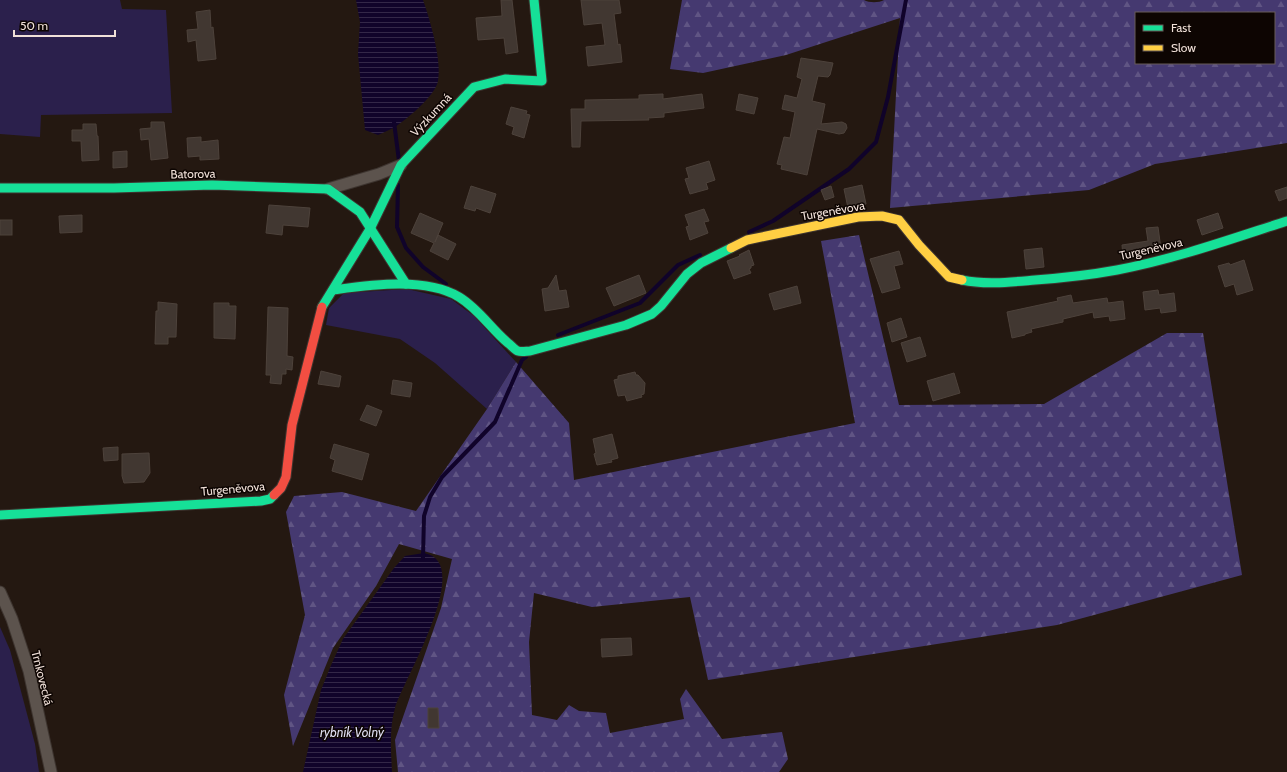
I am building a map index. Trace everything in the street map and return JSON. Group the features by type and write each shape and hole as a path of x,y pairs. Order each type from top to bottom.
{"street":[{"name":"Výzkumná","path":"334,290 370,229 401,165 474,87 505,79 542,81 534,0"},
{"path":"328,190 379,174 401,165"},
{"name":"Batorova","path":"0,188 114,188 212,185 328,190"},
{"path":"328,190 360,212 406,284"},
{"name":"Turgeněvova","path":"0,516 261,501 274,496 281,488 286,477 292,425 323,305 334,290 362,286 406,284 451,292 461,298 485,318 500,336 518,351 530,351 626,325 652,314 661,306 687,274 700,264 747,240 858,217 882,216 899,220 919,246 949,277 973,282 998,283 1047,279 1117,270 1195,251 1287,221"},
{"name":"Trnkovecká","path":"0,592 12,620 29,671 50,772"}],"shaded area":[{"path":"0,0 120,0 122,9 166,10 172,113 41,115 40,137 0,134"},
{"path":"407,289 451,299 474,316 516,362 487,409 435,363 400,339 326,325 329,308 344,293"},
{"path":"0,627 10,650 35,744 39,772 0,772"}],"green space":[{"path":"682,0 864,0 869,2 879,2 884,0 1287,0 1287,143 1155,164 1089,190 890,208 900,18 786,55 703,73 670,69"},
{"path":"859,235 899,405 1044,404 1167,333 1203,333 1242,575 1057,625 708,680 690,597 592,607 534,593 529,642 532,715 557,720 569,705 579,711 606,713 610,733 684,719 680,699 686,689 722,739 782,732 788,759 779,772 398,772 395,740 441,608 452,559 399,544 376,586 333,648 293,746 284,695 305,615 286,512 294,496 342,492 416,511 487,409 516,362 569,423 574,480 855,423 821,241"}],"water":[{"path":"356,0 423,0 437,51 439,72 438,81 432,93 427,100 400,123 378,135 365,130 358,54 360,22"},
{"name":"rybník Volný","path":"424,553 438,561 442,577 440,599 432,624 395,708 391,732 392,772 303,772 321,690 343,639 394,568 405,556"}],"building":[{"path":"501,0 512,0 518,52 506,54 504,38 478,40 476,18 502,16"},
{"path":"581,0 619,0 621,13 614,14 622,62 588,66 586,47 605,45 602,23 584,25"},
{"path":"210,10 216,59 198,61 196,40 188,42 187,30 198,29 196,12"},
{"path":"801,58 833,63 830,75 828,77 818,76 812,101 825,104 821,124 842,122 846,124 847,128 844,133 839,134 817,129 807,175 781,169 782,165 777,164 784,137 790,138 795,112 782,109 785,95 797,98 802,79 797,77"},
{"path":"663,94 663,99 702,94 704,108 664,113 664,117 648,118 649,120 581,121 580,147 572,147 571,109 585,109 585,100 639,99 639,95"},
{"path":"739,94 758,98 754,114 736,110"},
{"path":"511,107 527,111 526,114 530,115 524,138 512,134 514,127 506,124"},
{"path":"151,122 164,122 168,158 151,160 149,139 141,140 140,129 151,128"},
{"path":"83,124 96,124 99,160 82,161 81,141 72,141 72,130 83,130"},
{"path":"201,137 201,142 218,140 219,159 200,160 200,156 188,157 187,138"},
{"path":"127,151 127,167 113,168 113,152"},
{"path":"709,161 715,180 706,183 708,189 690,194 685,179 689,178 686,168"},
{"path":"862,185 866,204 848,208 844,189"},
{"path":"471,186 496,194 490,213 476,208 475,211 464,208"},
{"path":"831,186 834,197 825,200 821,190"},
{"path":"1287,187 1287,198 1279,201 1275,191"},
{"path":"269,205 310,208 308,227 283,225 282,235 266,233"},
{"path":"704,209 709,221 704,222 708,233 690,240 686,227 689,226 685,215"},
{"path":"420,213 443,223 435,242 438,235 456,244 448,260 430,251 434,243 411,233"},
{"path":"1218,213 1223,228 1202,235 1197,220"},
{"path":"82,215 82,232 60,233 59,216"},
{"path":"0,220 12,220 12,235 0,235"},
{"path":"1158,227 1161,249 1123,257 1122,245 1148,241 1146,228"},
{"path":"1042,248 1044,267 1026,269 1024,250"},
{"path":"749,250 754,265 749,269 751,273 734,279 727,261 740,256 739,255"},
{"path":"899,251 903,264 894,266 900,288 882,293 870,259"},
{"path":"1244,260 1253,290 1237,295 1234,284 1225,287 1218,266 1229,263 1230,265"},
{"path":"556,275 559,291 566,290 569,307 545,311 542,289 548,288"},
{"path":"639,275 646,293 614,306 606,288"},
{"path":"797,286 801,303 774,310 769,294"},
{"path":"1158,290 1159,295 1174,293 1176,311 1161,313 1160,308 1145,310 1143,292"},
{"path":"1071,295 1073,303 1107,298 1108,303 1123,301 1125,319 1110,321 1109,316 1094,318 1093,312 1063,319 1063,322 1031,329 1032,332 1012,338 1007,312 1058,301 1057,298"},
{"path":"158,302 177,304 176,337 168,337 168,344 155,344 156,311 158,311"},
{"path":"214,303 229,303 229,306 236,306 235,339 214,338"},
{"path":"268,307 288,308 287,356 293,357 292,370 286,369 286,374 282,374 281,384 270,383 271,375 266,375"},
{"path":"901,318 907,337 892,342 887,323"},
{"path":"920,337 926,356 907,362 901,343"},
{"path":"321,371 341,376 339,387 318,384"},
{"path":"635,372 636,375 638,375 645,383 644,394 641,395 642,397 627,401 625,395 618,396 614,380 618,379 618,376"},
{"path":"954,373 960,393 933,401 927,381"},
{"path":"393,380 412,383 410,397 391,394"},
{"path":"367,405 382,411 376,426 360,420"},
{"path":"612,434 618,458 611,460 612,462 597,465 594,454 596,453 593,439"},
{"path":"334,444 369,454 362,480 332,471 335,460 330,458"},
{"path":"118,447 118,460 104,461 103,448"},
{"path":"149,453 150,473 144,482 124,483 122,476 122,454"},
{"path":"631,638 632,655 602,657 601,639"},
{"path":"428,708 438,708 439,728 428,728"}],"waterway":[{"path":"749,232 773,221 849,169 876,142 888,97 906,0"},
{"path":"394,122 399,161"},
{"path":"398,185 397,227 406,248 423,267 446,284"},
{"path":"558,335 640,303 678,265 700,255"},
{"path":"423,558 424,516 430,497 442,477 495,422 522,360 526,357"}],"traffic: fast":[{"path":"322,307 370,229 401,165 474,87 505,79 542,81 534,0"},
{"path":"0,188 114,188 212,185 328,189 360,212 406,284"},
{"path":"962,280 989,283 1008,282 1066,277 1117,270 1160,260 1224,242 1287,221"},
{"path":"333,290 398,284 430,287 445,291 459,297 473,307 516,350 530,351 626,325 652,314 661,306 687,274 701,263 731,248"},
{"path":"0,515 261,501 270,499 274,495"}],"traffic: slow":[{"path":"731,248 747,240 858,217 882,216 899,220 919,245 949,277 962,280"}],"traffic: jam":[{"path":"274,495 281,488 286,477 292,425 322,307"}]}
